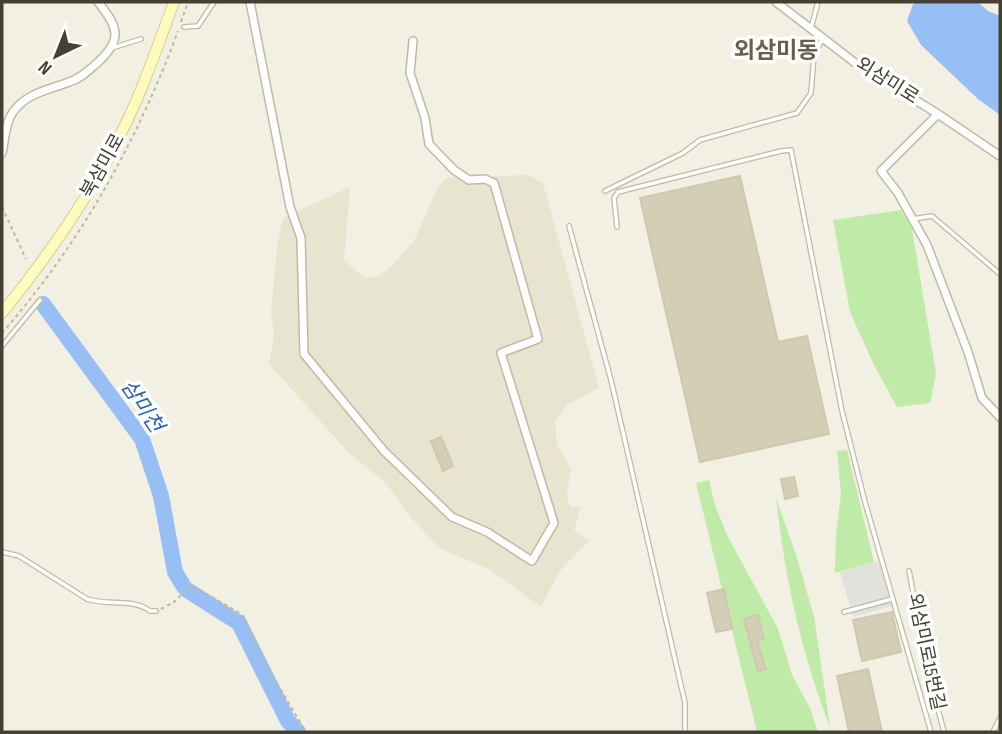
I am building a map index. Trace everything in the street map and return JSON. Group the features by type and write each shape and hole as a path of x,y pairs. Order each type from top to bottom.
{"street":[{"path":"2,153 9,120 21,103 40,92 79,78 112,48 116,41 115,25 98,2"},
{"name":"북삼미로","path":"2,313 58,240 99,175 137,98 174,2"},
{"path":"250,2 290,207 301,238 304,354 384,451 452,517 486,532 532,561 554,523 500,353 538,339 494,184 485,179 469,180 454,170 429,144 425,118 410,73 413,41"},
{"name":"외삼미로","path":"776,2 854,62 939,114 1000,156"},
{"path":"939,114 881,172 898,193 926,245 968,352 982,398 1000,417"}],"lane":[{"path":"184,27 198,26 214,2"},
{"path":"811,28 818,2"},
{"path":"605,191 683,153 700,140 797,113 811,93 814,55 823,38"},
{"path":"112,48 141,39"},
{"path":"617,227 614,198 618,192 781,150 791,150 842,411 931,732"},
{"path":"913,219 932,216 1000,274"},
{"path":"569,226 611,380 685,703 685,732"},
{"path":"2,346 40,300"},
{"path":"2,552 19,556 97,603 141,604 150,611 156,611"},
{"name":"외삼미로15번길","path":"909,571 929,676 944,732"},
{"path":"844,612 892,599"},
{"path":"993,732 1000,718"}],"path":[{"path":"2,207 26,258"},
{"path":"40,285 40,300"},
{"path":"156,611 174,602 191,585 238,612 244,617 266,665 306,732"}],"shaded area":[{"path":"528,175 543,183 599,388 567,405 555,422 557,444 571,469 567,495 570,507 581,507 574,530 589,541 559,572 541,607 489,569 441,549 413,520 385,482 349,453 269,364 274,336 271,312 277,247 283,218 350,187 344,261 365,278 379,276 393,265 415,239 437,189 446,178"},
{"path":"879,561 892,606 853,617 840,572"}],"green space":[{"path":"901,210 912,229 936,374 930,403 897,407 850,312 833,220"},
{"path":"847,450 874,562 835,573 841,494 837,451"},
{"path":"709,480 715,505 728,537 778,629 792,675 810,708 818,732 757,732 696,483"},
{"path":"776,498 814,616 830,727 796,614 784,557"}],"water":[{"path":"916,2 978,2 988,11 1000,16 1000,115 978,99 921,45 907,21"}],"building":[{"path":"740,176 778,342 807,336 829,434 700,462 640,198"},
{"path":"441,437 453,466 443,471 431,441"},
{"path":"794,477 798,496 785,499 781,479"},
{"path":"724,589 732,629 716,632 707,593"},
{"path":"892,612 901,652 862,661 853,620"},
{"path":"758,615 764,639 757,641 766,669 758,672 744,619"},
{"path":"868,669 882,732 849,732 837,676"}],"waterway":[{"name":"삼미천","path":"43,304 142,439 161,496 175,572 184,587"},
{"name":"삼미천","path":"187,590 239,623 288,721 298,732"}],"district":[{"name":"외삼미동","path":"776,51"}]}
